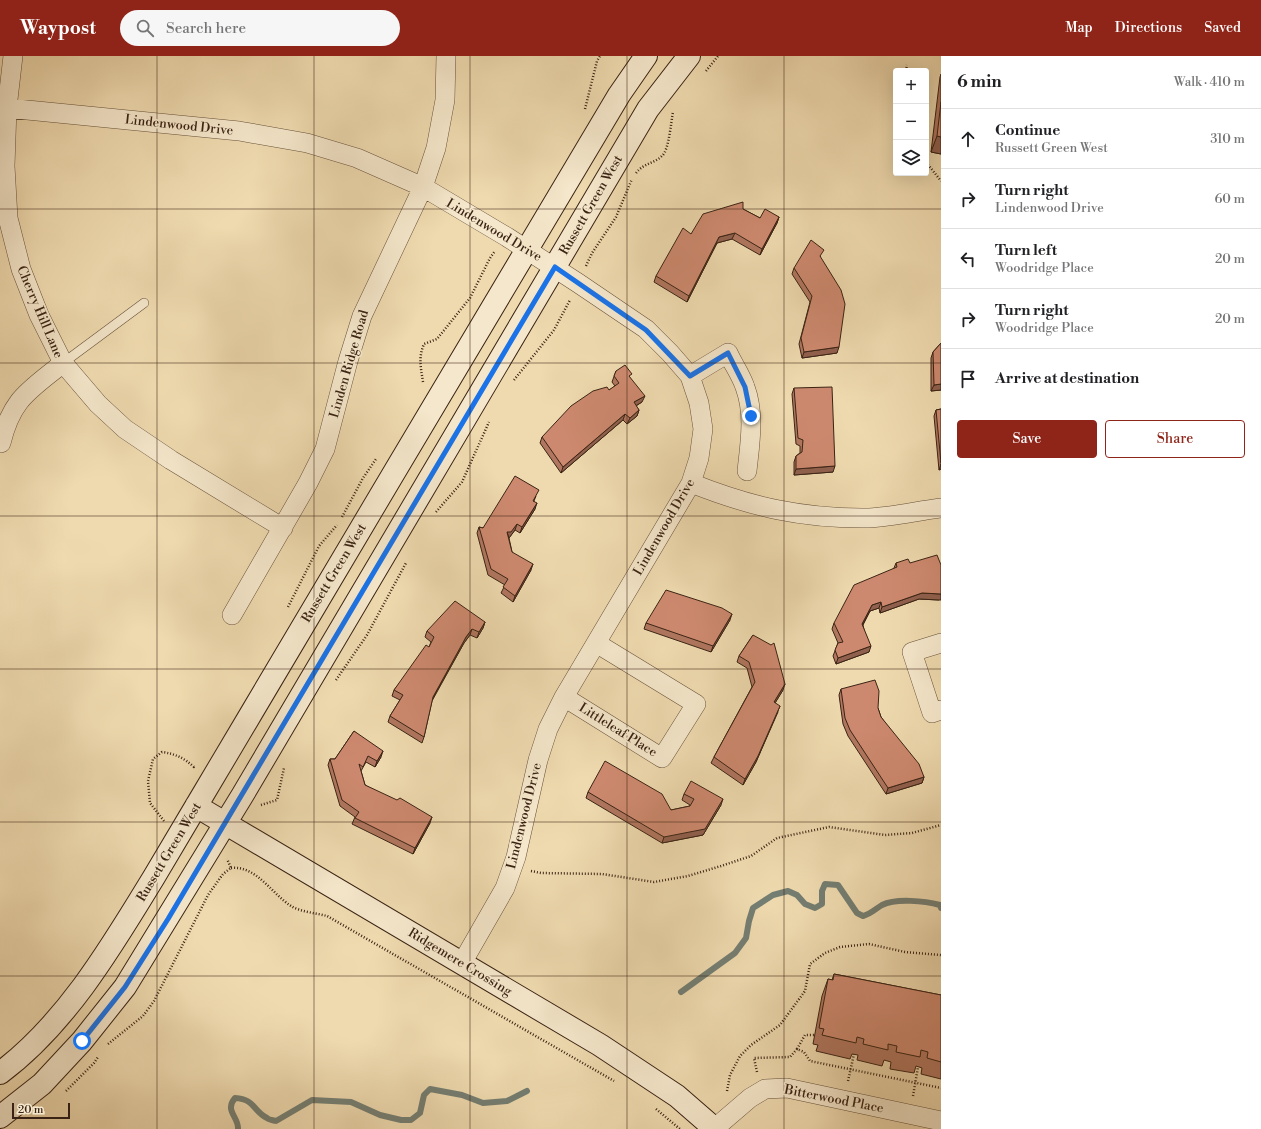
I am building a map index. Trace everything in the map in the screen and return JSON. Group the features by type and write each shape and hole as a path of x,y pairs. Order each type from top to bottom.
{"street":[{"name":"Cherry Hill Lane","path":"13,56 7,108 5,166 8,218 21,269 39,316 63,363 98,404 125,429 170,460 283,528"},
{"name":"Linden Ridge Road","path":"232,615 283,528 325,449 348,361 362,316 423,188 436,148 445,100 446,56"},
{"name":"Russett Green West","path":"0,1073 15,1062 43,1033 74,998 99,965 196,806 526,250 619,96 646,56"},
{"name":"Russett Green West","path":"0,1117 42,1084 104,1014 125,987 226,824 648,109 689,56"},
{"name":"Lindenwood Drive","path":"7,108 239,131 307,143 357,158 423,188 555,267 646,330 690,376 699,403 703,429 699,458 691,484 564,697 548,729 538,760 512,868 505,888 462,963"},
{"path":"690,376 728,353 745,387 751,416 751,439 746,471"},
{"path":"2,443 11,411 23,396 63,363"},
{"path":"691,484 759,507 815,517 870,518 941,508"},
{"path":"941,642 912,652 932,713 941,710"},
{"name":"Littleleaf Place","path":"564,697 662,758 696,704 596,643"},
{"name":"Ridgemere Crossing","path":"196,806 462,963 637,1069 677,1096 715,1129"},
{"name":"Bitterwood Place","path":"715,1129 750,1098 765,1089 787,1088 941,1121"}],"lane":[{"path":"63,363 144,303"}],"path":[{"path":"584,111 597,61 600,56"},
{"path":"705,73 718,56"},
{"path":"512,383 554,330 592,253 616,217 633,177 640,168 663,155 667,146 673,112 676,105"},
{"path":"929,166 941,181"},
{"path":"421,388 423,382 419,367 420,354 424,344 437,339 470,298 490,258 506,237"},
{"path":"432,518 441,505 462,482 489,421"},
{"path":"285,612 319,546 337,526 363,478 379,456"},
{"path":"332,686 366,635 409,557"},
{"path":"164,820 150,803 148,781 153,758 162,752 184,758 194,767 197,762"},
{"path":"258,806 277,800 284,766"},
{"path":"512,868 541,873 602,874 654,882 688,876 751,856 777,838 829,827 885,835 912,833 941,825"},
{"path":"230,868 238,867 244,869 272,888 278,896 293,908 327,916 620,1085"},
{"path":"727,1093 730,1075 740,1056 751,1045 780,1025 805,991 810,964 825,954 840,947 869,944 905,952 941,955"},
{"path":"757,1074 754,1058 790,1058 805,1035 815,1035"},
{"path":"797,1049 804,1052 810,1061 941,1088"},
{"path":"844,1100 854,1054"},
{"path":"909,1114 918,1067"},
{"path":"721,1095 733,1089"},
{"path":"654,1108 680,1129"}],"building":[{"path":"941,102 941,137 937,136"},
{"path":"743,202 743,209 760,218 765,209 779,217 762,249 735,233 719,237 689,296 656,276 683,228 691,234 703,214"},
{"path":"811,240 824,250 820,256 841,290 845,304 839,347 804,352 801,338 812,296 794,268"},
{"path":"941,343 941,384 934,385 933,352"},
{"path":"625,365 632,374 629,376 645,396 634,402 639,410 630,418 625,414 563,467 542,437 571,406 593,391 607,387 609,390 619,383 614,376 616,371"},
{"path":"832,387 835,466 796,469 796,456 802,452 803,440 798,438 794,388"},
{"path":"941,409 941,463 936,410"},
{"path":"515,476 539,490 533,501 537,503 522,527 517,524 511,532 507,532 512,552 533,564 515,596 503,587 508,579 491,569 479,527 483,528"},
{"path":"937,555 941,565 941,594 922,593 882,607 881,602 872,605 862,624 871,646 838,658 835,650 838,643 843,642 834,623 854,585 897,567 896,563 908,559 910,563"},
{"path":"666,590 722,608 732,614 713,646 646,623"},
{"path":"455,601 485,622 479,632 472,629 466,637 433,697 424,737 390,716 403,695 394,690 426,645 429,647 434,637 427,631"},
{"path":"753,635 771,645 774,643 785,684 774,702 780,706 758,756 745,779 714,757 755,682 749,662 739,656"},
{"path":"875,680 879,691 878,708 881,717 919,764 924,777 888,788 850,730 845,718 841,689"},
{"path":"354,731 383,751 377,761 368,756 363,767 359,764 365,785 397,800 400,798 432,817 415,848 355,818 359,812 342,800 330,759 335,759"},
{"path":"605,761 662,794 671,810 690,806 694,799 684,794 691,781 723,799 705,829 664,837 588,792"},
{"path":"834,974 941,995 941,1062 927,1058 928,1052 921,1050 920,1057 896,1052 897,1046 888,1044 888,1050 863,1044 864,1039 857,1037 856,1043 822,1035 824,1029 819,1028 828,979 833,980"}],"waterway":[{"path":"681,992 735,953 746,938 753,908 773,895 788,891 797,895 805,904 815,908 822,904 822,891 825,884 838,885 857,913 863,916 871,913 882,905 895,901 927,902 940,905 941,908"},
{"path":"238,1129 238,1125 231,1110 232,1103 235,1098 242,1099 250,1103 262,1115 276,1121 312,1100 351,1102 380,1115 401,1120 411,1120 420,1113 424,1095 430,1089 462,1095 483,1103 507,1101 527,1091"}],"route":[{"path":"82,1041 125,987 168,919 226,824 434,472 492,370 555,267 646,330 670,353 690,376 728,353 745,387 751,416"}]}
